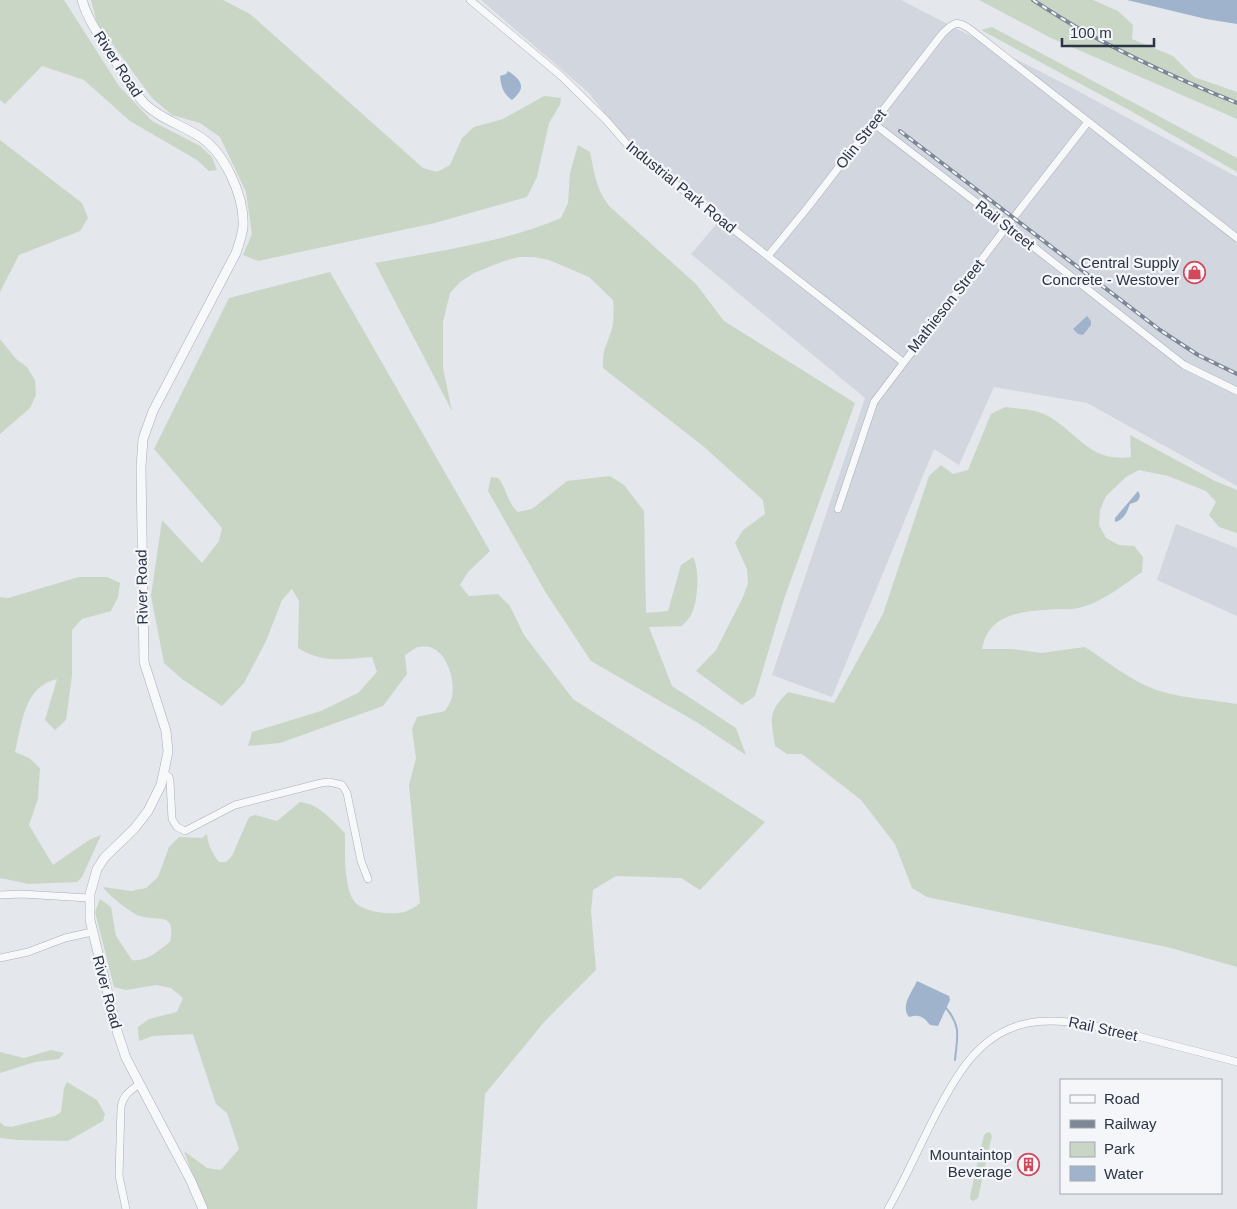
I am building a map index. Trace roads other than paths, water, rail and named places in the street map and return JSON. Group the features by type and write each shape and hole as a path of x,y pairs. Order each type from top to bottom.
{"street":[{"name":"River Road","path":"82,0 92,24 139,97 161,116 198,135 214,149 230,176 242,210 243,226 241,240 236,253 153,411 145,432 141,453 144,662 166,731 168,752 164,773 156,797 134,829 105,857 97,869 89,898 92,932 126,1058 191,1181 203,1209"},
{"name":"Industrial Park Road","path":"470,0 560,75 593,106 632,150 903,362"},
{"name":"Olin Street","path":"768,256 874,124 942,34 955,23 960,23 971,30 1088,122"},
{"path":"1088,122 1237,238"},
{"name":"Mathieson Street","path":"838,509 874,402 1088,122"},
{"name":"Rail Street","path":"874,124 1184,365 1237,391"},
{"path":"164,773 169,777 170,781 172,819 177,827 185,831 224,810 257,798 321,783 330,782 342,786 347,793 361,861 368,879"},
{"path":"0,895 22,894 89,898"},
{"path":"0,958 28,952 65,938 92,932"},
{"name":"Rail Street","path":"888,1209 960,1072 983,1044 997,1034 1016,1025 1029,1022 1063,1020 1094,1025 1237,1062"},
{"path":"126,1209 119,1176 121,1107 122,1099 139,1084"}],"water":[{"path":"1127,0 1237,0 1237,24 1206,19"},
{"path":"508,71 520,81 521,85 519,92 512,100 505,92 500,80 500,76"},
{"path":"1087,316 1091,321 1091,325 1083,335 1078,334 1073,329"},
{"path":"1138,491 1140,495 1138,500 1130,504 1123,518 1115,522 1115,518"},
{"path":"917,981 949,996 950,1000 938,1026 930,1025 921,1017 909,1017 907,1013 906,1004"}],"waterway":[{"path":"946,1008 954,1021 957,1032 955,1060"}],"railway":[{"path":"1033,0 1122,52 1237,103"},
{"path":"900,131 1160,330 1198,355 1237,374"}],"place":[{"name":"Central Supply Concrete - Westover","path":"1195,272"},
{"name":"Mountaintop Beverage","path":"1028,1164"}]}
